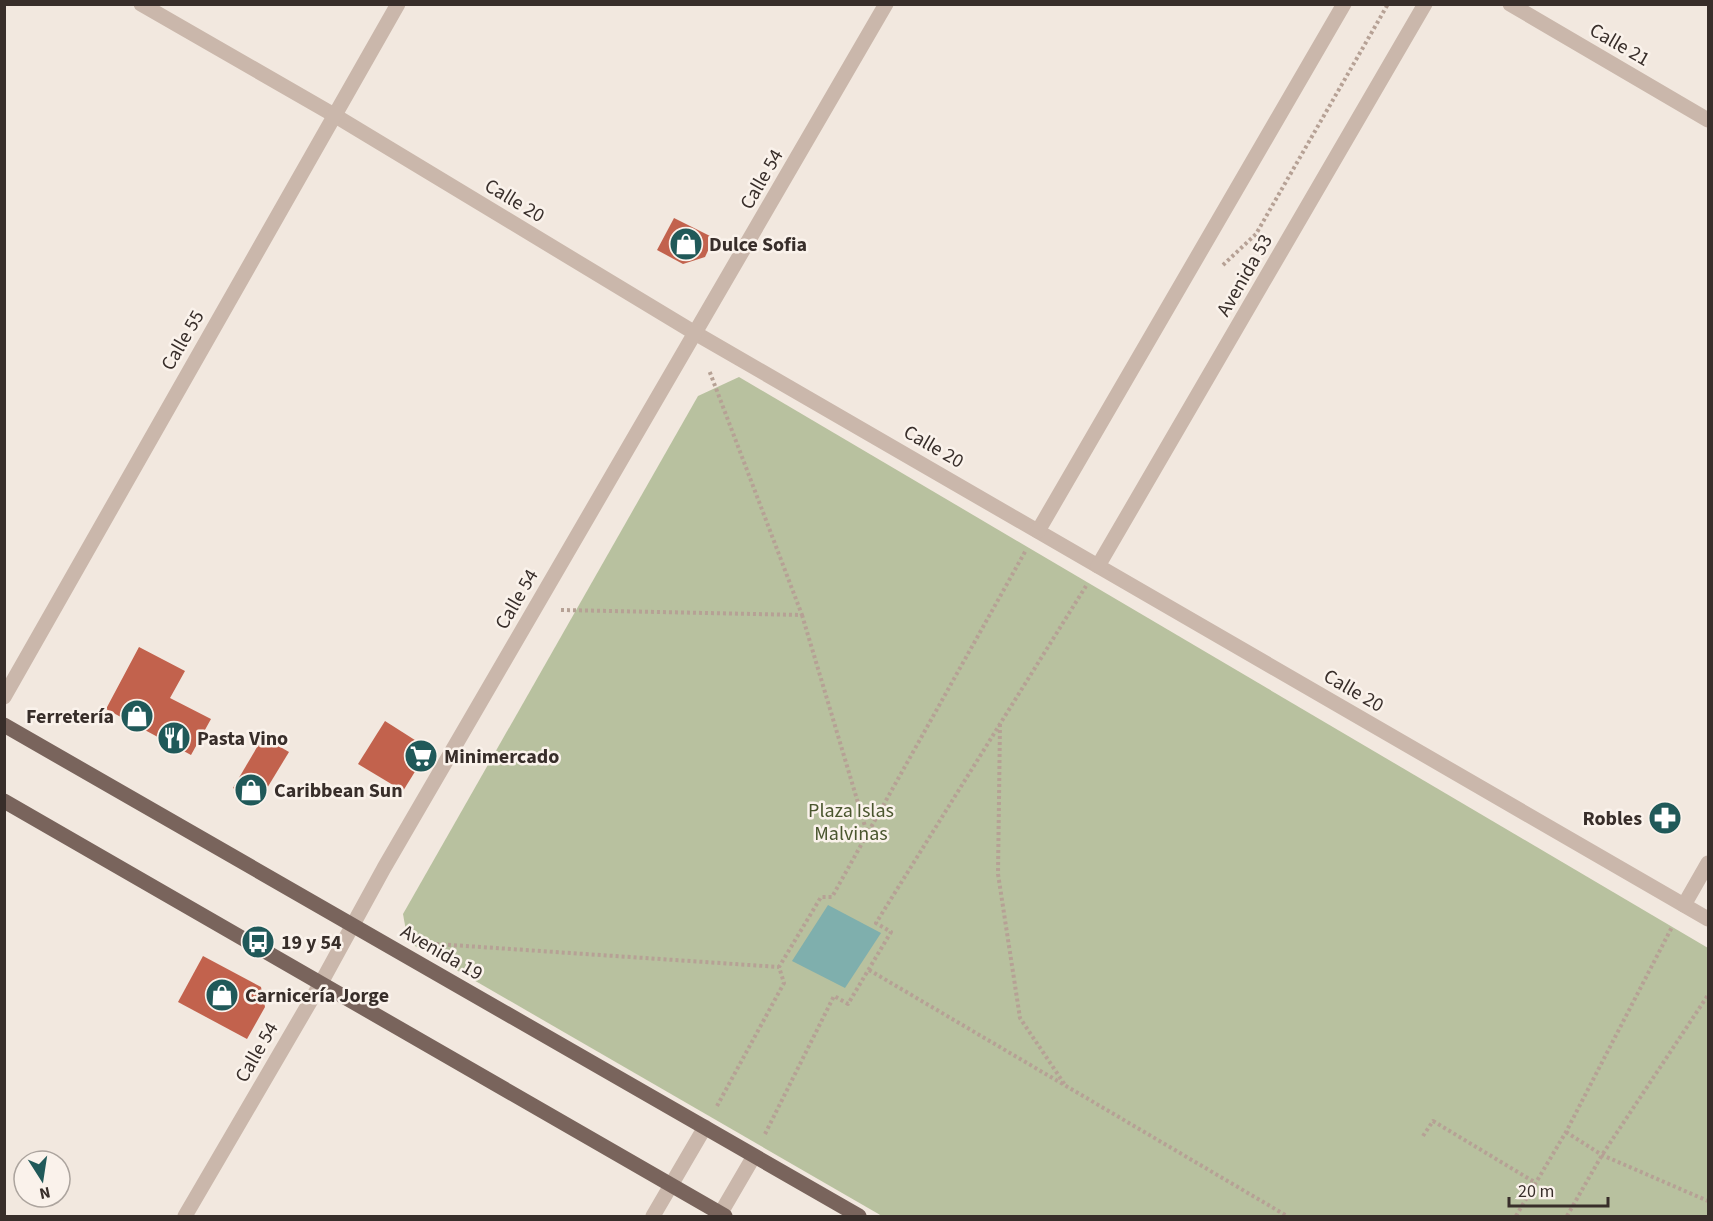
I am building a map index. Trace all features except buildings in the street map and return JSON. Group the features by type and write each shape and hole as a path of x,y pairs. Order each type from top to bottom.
{"main road":[{"name":"Avenida 19","path":"4,724 859,1216"},
{"path":"4,801 721,1216"}],"street":[{"name":"Calle 20","path":"141,4 334,115 695,333 1708,919"},
{"name":"Calle 55","path":"4,697 398,4"},
{"name":"Calle 54","path":"185,1216 886,4"},
{"path":"1038,531 1344,4"},
{"name":"Avenida 53","path":"1098,566 1425,4"},
{"name":"Calle 21","path":"1510,4 1708,120"},
{"path":"1684,905 1708,862"},
{"path":"653,1216 705,1128"},
{"path":"721,1216 754,1156"}],"path":[{"path":"695,333 802,615 867,834"},
{"path":"705,1128 784,983 779,967 821,897 832,897 1038,531"},
{"path":"754,1156 834,996 848,1004 891,932 876,923 1098,566"},
{"path":"535,609 802,615"},
{"path":"1000,723 998,874 1020,1018 1066,1087"},
{"path":"1516,1216 1566,1132 1684,905"},
{"path":"426,943 779,967"},
{"path":"869,970 1287,1216"},
{"path":"1567,1216 1602,1155 1708,995"},
{"path":"1423,1136 1433,1121 1536,1183"},
{"path":"1566,1132 1602,1155 1708,1201"}],"green space":[{"name":"Plaza Islas Malvinas","path":"739,377 1708,948 1708,1216 882,1216 408,942 403,914 698,396"}],"water":[{"path":"828,905 881,933 845,988 792,961"}],"place":[{"name":"Dulce Sofia","path":"686,244"},
{"name":"Ferretería","path":"137,716"},
{"name":"Pasta Vino","path":"174,738"},
{"name":"Minimercado","path":"421,756"},
{"name":"Caribbean Sun","path":"251,790"},
{"name":"Robles","path":"1665,818"},
{"name":"19 y 54","path":"258,942"},
{"name":"Carnicería Jorge","path":"222,995"}]}
